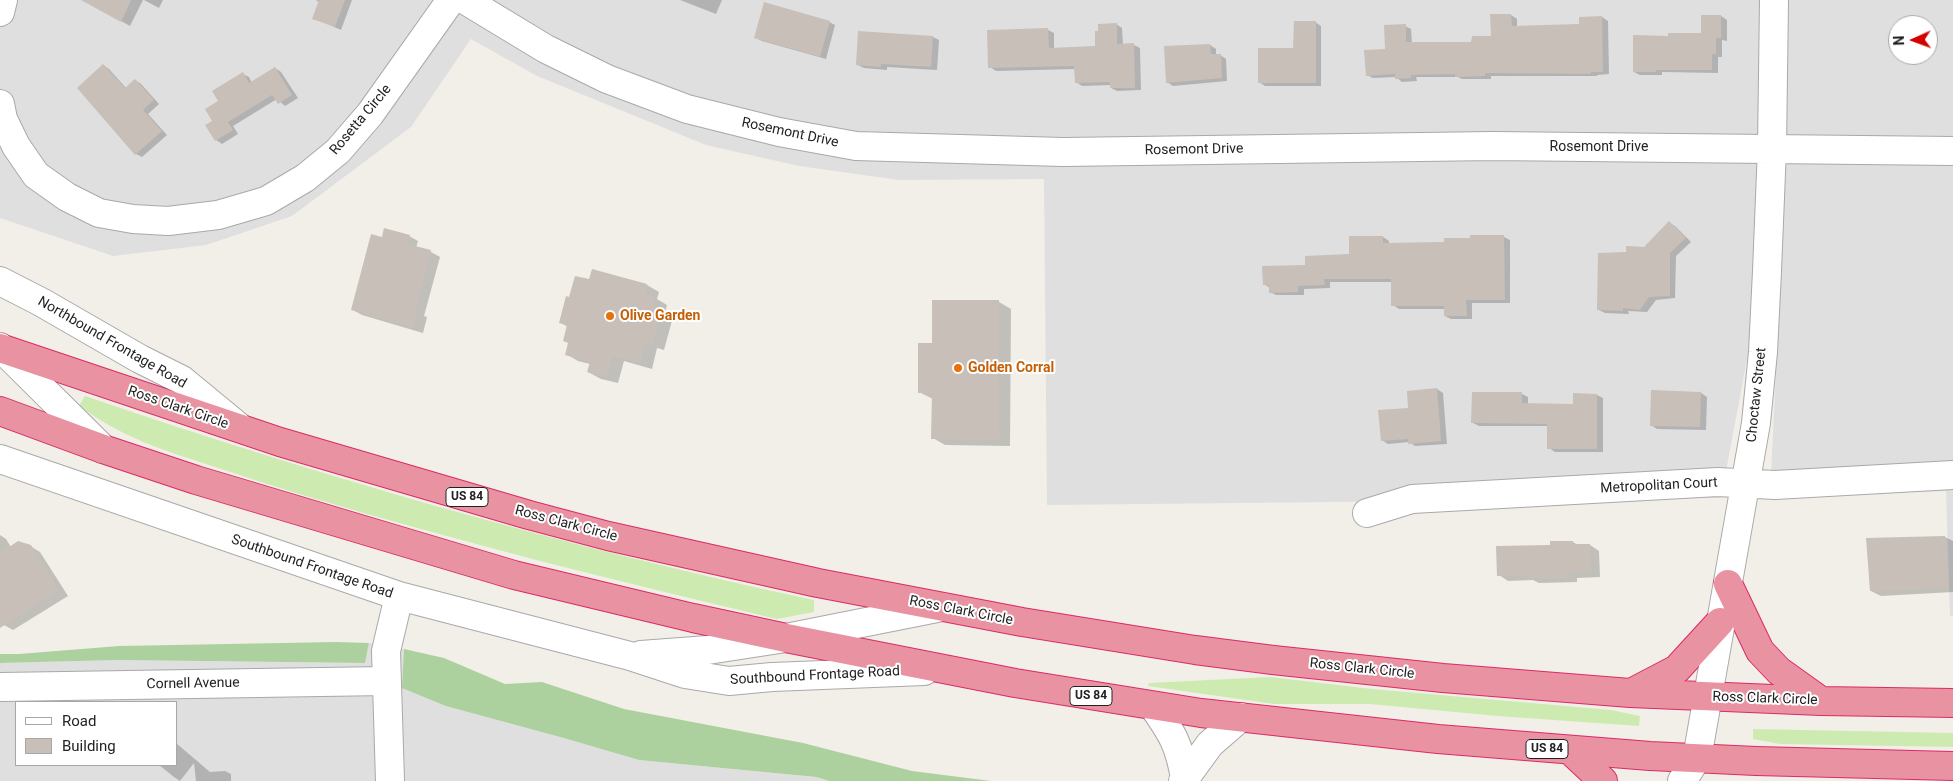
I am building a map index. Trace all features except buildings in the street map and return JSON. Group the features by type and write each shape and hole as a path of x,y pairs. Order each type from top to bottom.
{"highway":[{"name":"Ross Clark Circle","path":"1,348 242,430 440,490 608,536 818,583 942,607 1155,644 1273,660 1443,678 1630,693 1707,697 1953,704"},
{"name":"US 84","path":"0,410 103,449 259,500 514,575 694,618 943,670 1153,706 1428,738 1571,751 1697,758 1953,766"},
{"path":"1728,584 1760,651 1779,671 1821,701"},
{"path":"1630,693 1677,669 1720,622"},
{"path":"1571,751 1603,781"}],"street":[{"path":"0,12 3,0"},
{"name":"Rosetta Circle","path":"0,104 3,119 16,146 36,175 67,196 99,213 133,219 168,221 218,215 266,201 305,178 338,151 370,114 452,0"},
{"name":"Rosemont Drive","path":"465,0 546,49 624,86 688,109 778,132 856,146 1063,152 1493,146 1953,151"},
{"name":"Choctaw Street","path":"1682,781 1697,758 1756,423 1763,352 1772,148 1774,0"},
{"name":"Northbound Frontage Road","path":"0,282 41,302 140,359 182,380 242,430"},
{"path":"1,348 103,449"},
{"name":"Southbound Frontage Road","path":"0,459 399,596 630,656 685,674 729,681 772,677 943,670"},
{"name":"Metropolitan Court","path":"1367,513 1412,499 1718,482 1775,485 1953,475"},
{"path":"390,781 386,650 399,596"},
{"name":"Southbound Frontage Road","path":"630,656 708,650 786,638 942,607"},
{"name":"Cornell Avenue","path":"0,686 386,681"},
{"path":"1153,706 1171,732 1180,752 1184,779"},
{"path":"1184,779 1210,744 1241,717"}],"shaded area":[{"path":"0,0 1760,0 1758,179 1753,327 1721,498 1047,505 1044,179 899,180 799,166 706,145 537,76 471,39 411,127 292,216 206,245 113,256 0,218"},
{"path":"1786,0 1953,0 1953,616 1950,616 1946,491 1770,497 1785,179"},
{"path":"369,643 404,649 403,688 639,760 816,777 829,781 0,781 0,663 118,660 365,663"}],"green space":[{"path":"85,396 265,455 447,509 629,557 814,600 814,612 777,619 542,561 309,497 143,442 95,417 79,406"},
{"path":"369,643 365,663 118,660 0,663 0,654 119,646"},
{"path":"404,649 444,658 505,684 542,682 624,709 803,743 912,771 991,781 829,781 816,777 639,760 446,706 402,688"},
{"path":"1270,677 1372,689 1611,710 1640,716 1639,726 1498,716 1370,704 1274,704 1148,686 1149,683"},
{"path":"1753,729 1953,733 1953,747 1780,744 1753,739"}],"place":[{"name":"Olive Garden","path":"610,316"},
{"name":"Golden Corral","path":"958,368"}]}
